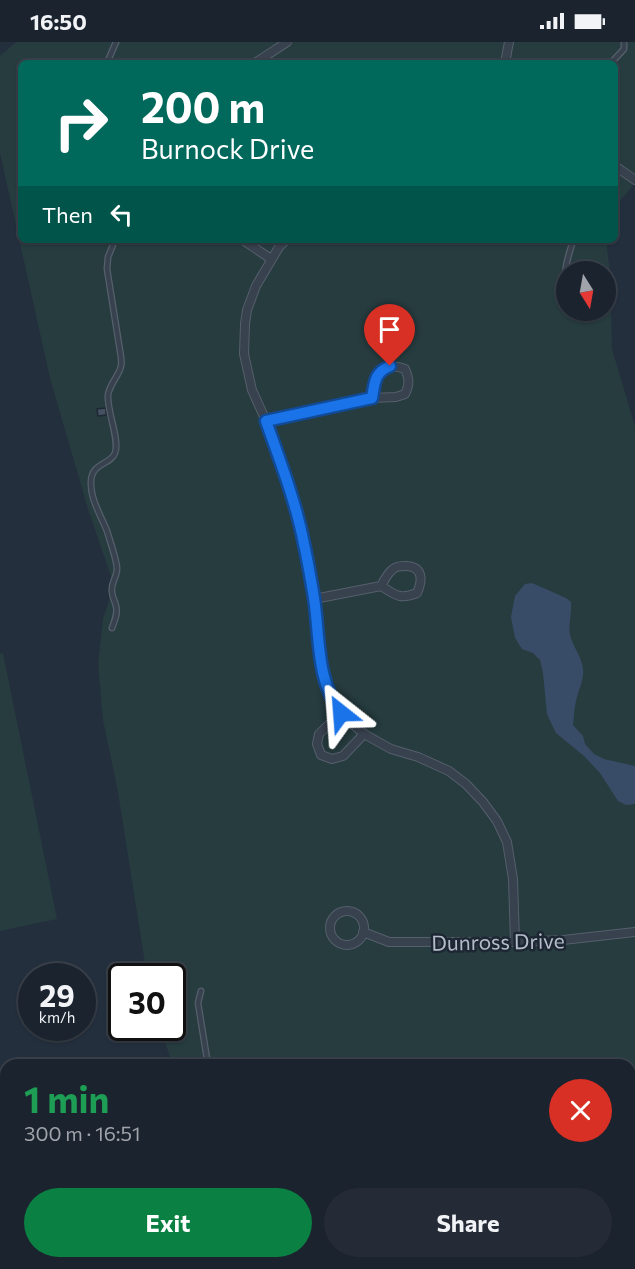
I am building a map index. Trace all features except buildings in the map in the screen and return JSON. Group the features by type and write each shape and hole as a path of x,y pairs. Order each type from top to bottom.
{"street":[{"path":"260,60 288,42"},
{"path":"506,60 509,42"},
{"path":"618,168 635,180"},
{"path":"247,243 271,259"},
{"path":"283,243 256,286 247,310 244,324 244,354 252,390 266,421 301,526 314,599 324,679 335,706 364,734 391,749 418,757 449,771 466,784 497,821 507,842 513,879 515,942"},
{"path":"266,421 372,398 396,397 405,394 409,386 405,369 398,366 382,369 377,375 372,398"},
{"path":"314,599 381,586 399,596 407,597 417,593 421,585 421,577 418,570 411,566 401,566 392,569 381,586"},
{"path":"341,713 319,734 317,744 321,755 332,759 343,756 364,734"},
{"path":"350,911 359,916 362,921 363,933 356,942 345,945 335,940 330,925 335,915 350,911"},
{"name":"Dunross Drive","path":"363,933 389,942 515,942 563,940 635,932"}],"lane":[{"path":"108,60 116,42"},
{"path":"614,60 624,49 624,42"},
{"path":"112,628 117,608 113,599 112,587 118,573 107,532 97,510 91,483 93,472 100,464 112,458 116,446 108,394 111,383 122,367 107,269 108,257 114,243"},
{"path":"568,261 572,243"},
{"path":"201,991 198,1004 207,1059"}],"green space":[{"path":"16,42 635,42 635,183 618,203 618,60 18,60 18,234 0,153 0,56"},
{"path":"20,243 606,243 609,261 556,261 556,321 611,321 612,349 635,426 635,1059 171,1059 165,1041 186,1041 186,963 145,963 118,792 103,720 98,664 103,619 114,585 88,509 50,378"},
{"path":"3,653 57,919 0,931 0,654"}],"water":[{"path":"532,583 571,602 570,635 583,666 573,725 594,754 604,759 635,766 635,804 626,805 618,801 600,773 584,756 556,733 552,725 547,714 540,660 533,653 522,649 515,638 511,617 515,596 525,584"}],"route":[{"path":"341,713 335,706 324,679 314,599 301,526 266,421 372,398 377,375 382,369 390,366"}]}
